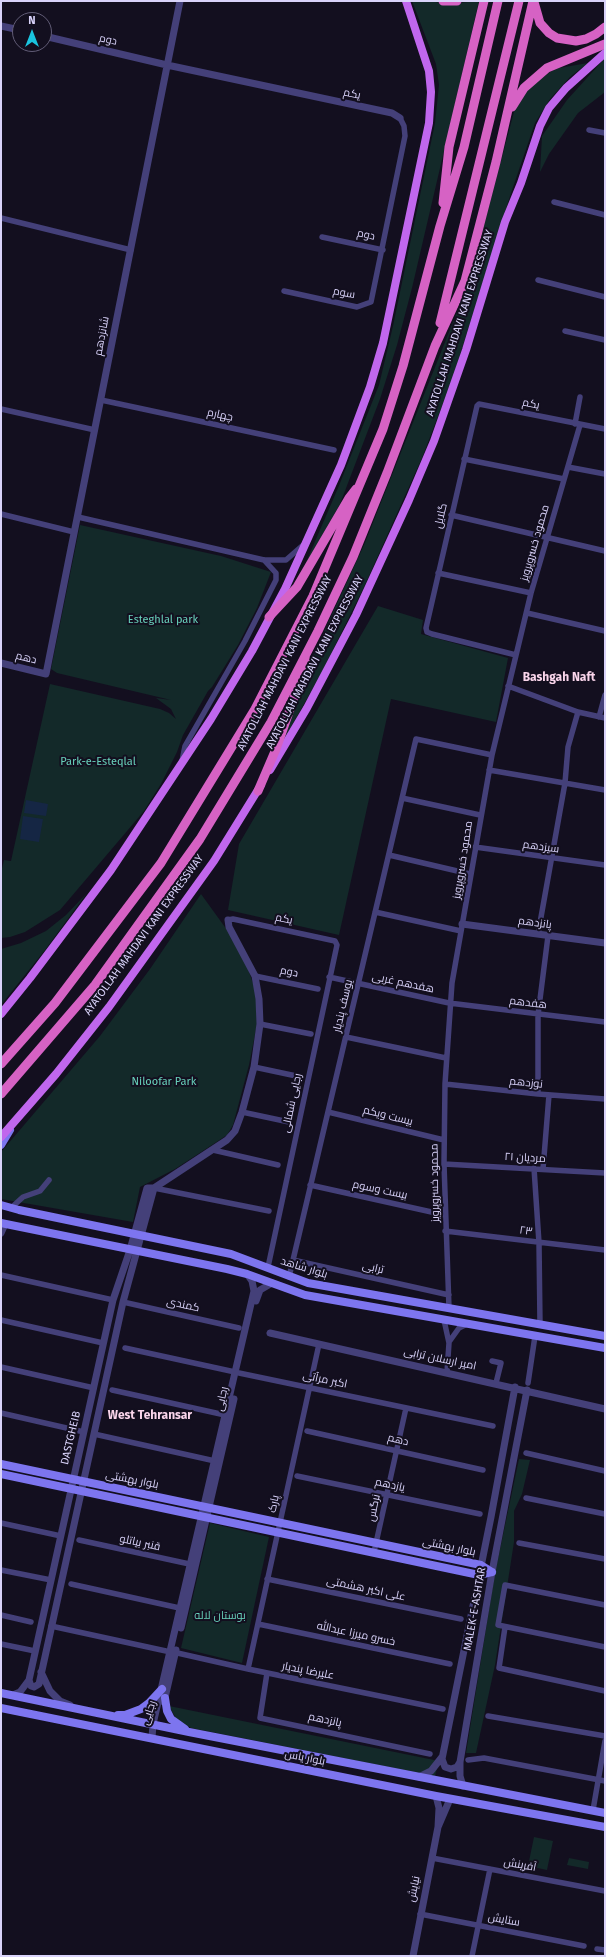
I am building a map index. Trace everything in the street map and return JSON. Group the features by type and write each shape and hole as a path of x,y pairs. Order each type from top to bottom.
{"highway":[{"path":"443,1 457,1"},
{"name":"AYATOLLAH MAHDAVI KANI EXPRESSWAY","path":"440,226 449,147 484,1"},
{"name":"AYATOLLAH MAHDAVI KANI EXPRESSWAY","path":"1,1064 59,997 161,863 255,709 313,596 384,429 404,366 440,226 464,148 498,1"},
{"name":"AYATOLLAH MAHDAVI KANI EXPRESSWAY","path":"435,346 519,1"},
{"path":"533,1 540,23 549,33 558,38 576,41 586,39 605,27"},
{"name":"AYATOLLAH MAHDAVI KANI EXPRESSWAY","path":"1,1094 95,985 200,839 271,722 318,631 358,543 435,346 466,274 507,117 533,1"},
{"path":"507,117 516,99 535,77 547,68 605,44"},
{"path":"269,617 296,587 348,498 363,480"},
{"path":"258,791 276,749 318,631"}],"main road":[{"path":"1,1014 79,915 182,764 252,651 288,583 304,543 316,521 341,465 370,387 383,342 427,138 431,92 429,71 406,1"},
{"name":"AYATOLLAH MAHDAVI KANI EXPRESSWAY","path":"1,1137 16,1121 109,1006 178,912 214,861 258,791 307,708 349,628 409,500 434,441 466,350 505,222 521,183 534,141 549,108 566,88 605,53"},
{"path":"1,1144 16,1121"},
{"name":"بلوار شاهد","path":"1,1205 231,1254 268,1267 289,1277 325,1286 605,1336"},
{"path":"3,1224 247,1274 305,1295 605,1348"},
{"name":"بلوار بهشتی","path":"1,1464 481,1565 492,1572"},
{"name":"بلوار بهشتی","path":"1,1474 479,1574 492,1572"},
{"path":"108,1715 125,1715 137,1710 149,1703 162,1689"},
{"name":"بلوار یاس","path":"1,1693 189,1732 605,1813"},
{"path":"165,1698 165,1706 172,1719 179,1726 189,1732"},
{"name":"بلوار یاس","path":"1,1708 450,1799 605,1827"}],"street":[{"name":"شانزدهم","path":"46,674 180,1"},
{"path":"1,26 12,28"},
{"name":"دوم","path":"52,38 167,65"},
{"name":"یکم","path":"167,65 392,113 400,118 404,126 406,136 383,250"},
{"path":"589,130 605,133"},
{"path":"554,202 605,215"},
{"path":"1,218 130,250"},
{"name":"دوم","path":"322,237 383,250"},
{"name":"سوم","path":"284,291 357,307 372,302 383,250"},
{"path":"538,280 605,297"},
{"path":"565,330 605,340"},
{"name":"محمود خسروپرویز","path":"449,1308 444,1215 444,1084 449,1003 480,815 492,755 531,593 546,537 568,468 577,425 580,397"},
{"name":"چهارم","path":"101,400 334,450"},
{"name":"یکم","path":"478,404 605,430"},
{"name":"گلایل","path":"478,404 464,459 426,628 427,632 516,655"},
{"path":"1,409 95,430"},
{"path":"464,459 564,479"},
{"path":"568,468 605,474"},
{"path":"1,514 74,532"},
{"path":"452,515 605,551"},
{"path":"78,517 264,560 286,560 293,556 304,543"},
{"path":"182,764 185,746 245,641 276,580 276,572 264,560"},
{"path":"438,573 531,593"},
{"path":"527,612 605,632"},
{"name":"دهم","path":"1,663 46,674"},
{"path":"508,686 578,712 602,717 605,695"},
{"path":"538,934 565,783 568,747 578,712"},
{"name":"یوسف پندیار","path":"289,1277 416,739 492,755"},
{"path":"489,770 605,790"},
{"path":"402,798 480,815"},
{"name":"سیزدهم","path":"475,847 551,859 605,865"},
{"path":"389,855 470,874"},
{"path":"375,912 461,928"},
{"name":"یکم","path":"228,920 233,919 337,943"},
{"path":"154,1188 227,1140 235,1131 242,1112 254,1067 260,1024 259,999 255,976 229,927 228,920"},
{"name":"پانزدهم","path":"461,928 538,934 605,943"},
{"path":"538,1094 538,1015 548,936"},
{"name":"رجایی شمالی","path":"268,1267 337,943"},
{"name":"دوم","path":"255,976 318,989"},
{"name":"هفدهم غربی","path":"329,977 449,1003"},
{"name":"هفدهم","path":"449,1003 605,1022"},
{"path":"260,1024 311,1034"},
{"path":"346,1037 446,1058"},
{"path":"254,1067 301,1076"},
{"name":"نوزدهم","path":"444,1084 538,1094 605,1099"},
{"path":"543,1169 549,1095"},
{"path":"242,1112 289,1122"},
{"name":"بیست ویکم","path":"328,1112 444,1140"},
{"path":"213,1150 278,1165"},
{"name":"۲۱ مردیان","path":"444,1164 605,1173"},
{"path":"534,1168 539,1243 540,1324"},
{"path":"11,1208 23,1197 40,1191 49,1180"},
{"name":"بیست وسوم","path":"310,1185 444,1215"},
{"path":"154,1188 270,1212"},
{"name":"DASTGHEIB","path":"41,1672 133,1251 154,1188"},
{"path":"1,1233 3,1224"},
{"name":"۲۳","path":"445,1231 605,1250"},
{"name":"DASTGHEIB","path":"29,1680 113,1300 133,1251"},
{"name":"ترابی","path":"293,1260 448,1295"},
{"name":"رجایی","path":"156,1724 170,1652 183,1608 205,1517 254,1291 252,1281 247,1274"},
{"path":"1,1275 113,1300"},
{"name":"رجایی","path":"207,1507 225,1415 257,1295 265,1286 272,1283"},
{"name":"کمندی","path":"123,1302 239,1328"},
{"path":"1,1320 103,1343"},
{"path":"444,1320 449,1343 447,1372"},
{"path":"449,1343 456,1331 467,1324"},
{"name":"امیر ارسلان ترابی","path":"270,1333 515,1387 527,1387 605,1408"},
{"path":"527,1387 536,1336"},
{"name":"پارک","path":"248,1669 319,1344"},
{"name":"اکبر مرآتی","path":"125,1348 493,1426"},
{"path":"492,1361 500,1363 496,1383"},
{"path":"1,1366 94,1388"},
{"name":"MALEK-E-ASHTAR","path":"442,1757 515,1387"},
{"name":"MALEK-E-ASHTAR","path":"463,1786 460,1776 460,1762 492,1572 527,1387"},
{"path":"112,1390 225,1415"},
{"name":"نرگس","path":"374,1552 406,1408"},
{"path":"1,1413 84,1432"},
{"name":"دهم","path":"307,1431 483,1470"},
{"path":"94,1434 215,1461"},
{"path":"526,1453 605,1471"},
{"name":"یازدهم","path":"297,1476 480,1514"},
{"path":"526,1498 605,1514"},
{"path":"1,1523 61,1536"},
{"name":"قنبر بیاتلو","path":"79,1540 193,1565"},
{"path":"519,1543 605,1559"},
{"path":"1,1570 51,1580"},
{"name":"علی اکبر هشمتی","path":"268,1579 460,1619"},
{"path":"71,1584 183,1608"},
{"path":"605,1605 505,1585 498,1625 605,1647"},
{"path":"1,1615 31,1622"},
{"name":"خسرو میرزا عبدالله","path":"258,1624 450,1664"},
{"name":"علیرضا پندیار","path":"51,1626 267,1673 443,1708"},
{"path":"505,1627 499,1668 605,1691"},
{"path":"1,1644 35,1651"},
{"name":"رجایی","path":"152,1738 165,1698 170,1652"},
{"path":"29,1680 31,1686 38,1685 41,1672"},
{"path":"41,1672 50,1691 60,1700 82,1709"},
{"name":"پانزدهم","path":"267,1673 260,1718 430,1754"},
{"path":"13,1696 20,1692 29,1680"},
{"path":"488,1716 605,1736"},
{"path":"592,1810 605,1741"},
{"path":"442,1757 443,1765 448,1769 457,1767 460,1762"},
{"path":"419,1777 432,1771 442,1757"},
{"path":"468,1760 484,1758 605,1781"},
{"path":"436,1796 439,1808 438,1827"},
{"path":"438,1827 450,1799"},
{"name":"نیایش","path":"413,1956 438,1827"},
{"name":"آفرینش","path":"432,1858 605,1891"},
{"path":"472,1956 490,1869"},
{"name":"ستایش","path":"420,1914 584,1946"},
{"path":"597,1949 605,1950"}],"green space":[{"path":"412,1 431,1 446,4 479,1 412,288 397,345 380,399 340,504 304,567 338,488 379,385 393,326 435,123 439,85 436,64"},
{"path":"605,58 605,92 578,113 549,154 540,172 542,136 567,100"},
{"path":"588,63 570,77 550,99 535,123 511,193 453,377 422,458 364,587 322,672 278,750 308,666 364,545 457,312 472,271 515,108 529,88 550,72 559,68"},
{"path":"80,525 221,556 271,572 257,608 238,645 208,691 183,735 177,752 161,784 144,811 60,910 25,932 10,937 1,938 1,872 4,860 11,861 50,684 160,709 169,713 176,719 171,709 156,698 171,700 57,673 51,669"},
{"path":"378,606 423,620 421,634 508,658 496,722 391,699 339,935 228,910 239,844"},
{"path":"87,893 45,950 1,1005 1,949 21,943 46,931 66,915"},
{"name":"Niloofar Park","path":"201,894 235,941 247,966 256,992 257,1024 249,1065 233,1125 227,1135 175,1169 140,1187 133,1222 1,1199 1,1152 100,1036 150,969"},
{"path":"519,1459 530,1460 522,1494 514,1511 514,1542 495,1665 476,1753 466,1753 495,1573"},
{"name":"بوستان لاله","path":"210,1523 269,1537 242,1663 181,1648"},
{"path":"169,1706 439,1761 435,1776 191,1728 177,1720"},
{"path":"534,1837 553,1841 547,1870 528,1866"},
{"path":"569,1858 589,1862 588,1869 567,1865"}],"water":[{"path":"26,800 48,804 46,816 24,813"},
{"path":"23,816 43,819 39,842 20,839"}],"district":[{"name":"Bashgah Naft","path":"559,678"},
{"name":"West Tehransar","path":"150,1416"}],"park label":[{"name":"Esteghlal park","path":"163,620"},
{"name":"Park-e-Esteqlal","path":"98,762"}]}
